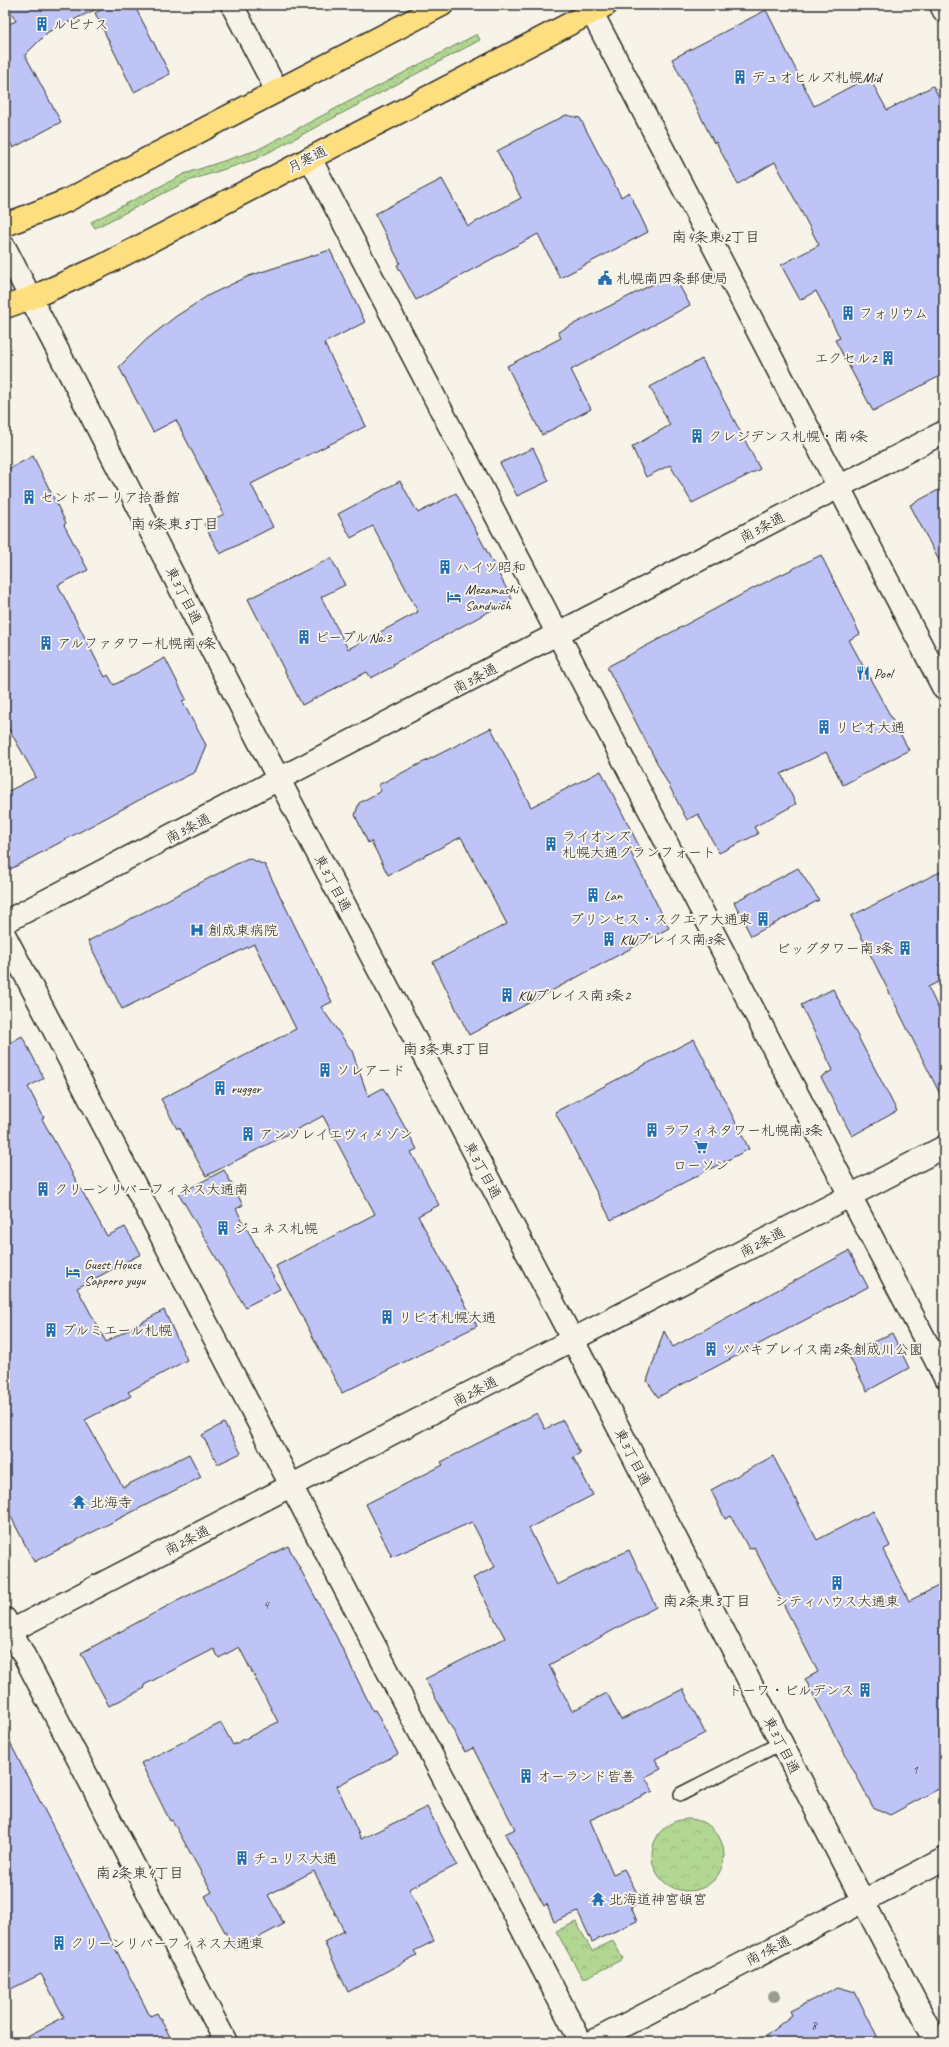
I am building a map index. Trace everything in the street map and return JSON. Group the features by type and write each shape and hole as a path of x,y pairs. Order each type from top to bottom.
{"highway":[{"path":"5,226 66,201 442,5"},
{"name":"月寒通","path":"5,307 31,298 100,266 310,158 595,7"}],"street":[{"path":"232,5 276,91"},
{"path":"941,5 944,11"},
{"path":"595,7 944,689"},
{"path":"310,158 944,1376"},
{"name":"東3丁目通","path":"5,248 279,780 572,1340 936,2042"},
{"name":"南3条通","path":"5,922 944,432"},
{"path":"5,936 581,2042"},
{"name":"南2条通","path":"7,1628 291,1486 944,1147"},
{"path":"7,1628 226,2042"},
{"name":"南1条通","path":"592,2042 944,1859"}],"lane":[{"path":"681,1794 781,1744"}],"green space":[{"path":"477,34 480,40 256,159 188,181 95,228 91,222 184,174 257,150"},
{"path":"688,1819 708,1825 718,1835 724,1855 718,1875 708,1885 688,1891 668,1885 658,1875 652,1855 658,1835 668,1825"},
{"path":"576,1922 592,1951 613,1941 623,1959 583,1979 556,1931"}],"building":[{"path":"7,5 105,5 48,32 25,55 61,122 13,148 5,133 5,16 9,24 16,21"},
{"path":"111,5 134,5 170,74 134,92 95,13"},
{"path":"766,10 814,106 869,77 887,110 933,86 944,106 944,374 873,411 835,340 840,338 816,291 800,300 781,265 819,245 775,162 738,184 716,142 714,143 672,59"},
{"path":"566,115 580,118 621,197 629,192 648,232 560,278 538,234 416,300 397,265 400,263 375,214 442,179 468,226 521,198 497,151"},
{"path":"330,250 365,322 324,343 366,426 251,484 273,527 220,554 204,524 224,514 176,420 153,432 119,367 146,340 175,317 209,295 249,276"},
{"path":"673,274 690,305 571,370 591,409 542,435 507,366 561,338 558,332"},
{"name":"クレジデンス札幌・南4条","path":"702,359 760,469 692,503 670,465 646,477 632,447 670,425 650,387"},
{"path":"533,448 549,481 517,496 500,463"},
{"path":"33,456 66,523 64,525 88,570 58,585 105,677 108,675 114,685 165,658 186,699 182,701 206,745 195,772 141,799 5,872 5,793 36,777 5,722 5,471"},
{"path":"400,481 418,513 456,493 512,599 393,664 394,666 371,678 367,672 302,705 248,599 331,558 345,585 321,597 348,649 418,612 373,526 351,538 338,514"},
{"path":"944,487 944,570 910,505"},
{"path":"821,555 860,634 849,640 909,750 843,785 826,752 781,774 796,804 754,827 758,834 719,853 698,814 687,820 607,667 754,588"},
{"path":"491,728 531,807 601,771 639,846 630,851 669,928 469,1035 433,962 507,924 461,837 388,875 371,841 368,843 355,815 359,803 381,791 378,785"},
{"path":"248,858 265,865 332,1002 321,1007 352,1051 368,1096 383,1088 417,1149 411,1152 439,1205 418,1216 477,1326 342,1393 276,1266 375,1214 323,1116 206,1176 179,1127 177,1129 161,1099 296,1029 254,944 122,1009 88,941"},
{"name":"プリンセス・スクエア大通東","path":"798,868 819,900 751,936 734,902"},
{"name":"ビッグタワー南3条","path":"944,870 944,979 928,987 944,1020 944,1102 851,916"},
{"path":"833,989 897,1111 852,1136 821,1077 833,1070 801,1005"},
{"path":"22,1036 44,1078 28,1087 44,1118 42,1119 107,1236 125,1227 141,1254 77,1288 106,1342 164,1310 187,1360 128,1392 131,1396 85,1420 123,1487 189,1454 201,1477 34,1562 5,1505 5,1043 6,1045"},
{"name":"ラフィネタワー札幌南3条","path":"694,1039 749,1149 611,1220 555,1112"},
{"name":"ジュネス札幌","path":"224,1170 243,1205 236,1209 280,1289 245,1307 179,1194"},
{"path":"849,1251 868,1287 658,1397 647,1381 664,1331 673,1347"},
{"path":"892,1333 909,1368 867,1391 848,1354"},
{"path":"537,1413 545,1429 563,1420 580,1453 573,1457 593,1495 529,1528 557,1585 629,1550 656,1607 549,1665 572,1711 607,1693 621,1720 683,1689 705,1733 655,1759 661,1769 645,1777 653,1791 590,1820 613,1874 624,1869 642,1902 631,1907 637,1921 592,1942 578,1912 554,1922 547,1904 544,1906 505,1834 515,1829 473,1748 465,1752 425,1679 505,1638 473,1578 495,1567 472,1522 392,1557 366,1504 443,1465 441,1462"},
{"path":"224,1423 241,1453 218,1464 202,1435"},
{"path":"773,1456 817,1540 873,1511 890,1546 883,1550 909,1601 944,1583 944,1786 890,1815 873,1807 805,1679 818,1672 754,1547 749,1549 731,1516 725,1519 711,1490"},
{"path":"288,1546 335,1634 373,1711 375,1710 398,1754 337,1786 361,1839 427,1807 457,1865 409,1889 434,1941 414,1951 417,1955 348,1992 324,1942 344,1931 314,1871 268,1895 284,1924 235,1950 205,1896 212,1892 172,1820 170,1821 141,1763 221,1723 233,1745 278,1722 239,1647 219,1658 214,1649 144,1685 145,1688 109,1706 81,1653 173,1603"},
{"name":"クリーンリバーフィネス大通東","path":"5,1733 150,2016 157,2013 173,2042 16,2042 64,2017 41,1974 5,1992"},
{"path":"838,1987 855,1992 880,2042 758,2042 792,2015 790,2011"}],"place":[{"name":"ルピナス","path":"42,24"},
{"name":"デュオヒルズ札幌Mid","path":"740,77"},
{"name":"札幌南四条郵便局","path":"605,278"},
{"name":"フォリウム","path":"848,313"},
{"name":"エクセル2","path":"888,358"},
{"name":"クレジデンス札幌・南4条","path":"697,436"},
{"name":"セントポーリア拾番館","path":"29,497"},
{"name":"ハイツ昭和","path":"445,567"},
{"name":"Mezamashi Sandwich","path":"454,597"},
{"name":"ピープルNo.3","path":"304,637"},
{"name":"アルファタワー札幌南4条","path":"46,643"},
{"name":"Pool","path":"863,673"},
{"name":"リビオ大通","path":"824,727"},
{"name":"ライオンズ 札幌大通グランフォート","path":"551,844"},
{"name":"Lan","path":"593,895"},
{"name":"プリンセス・スクエア大通東","path":"763,919"},
{"name":"創成東病院","path":"197,930"},
{"name":"KWプレイス南3条","path":"609,939"},
{"name":"ビッグタワー南3条","path":"905,948"},
{"name":"KWプレイス南3条2","path":"507,995"},
{"name":"ソレアード","path":"325,1070"},
{"name":"rugger","path":"220,1088"},
{"name":"ラフィネタワー札幌南3条","path":"652,1130"},
{"name":"アンソレイエヴィメゾン","path":"248,1134"},
{"name":"ローソン","path":"701,1147"},
{"name":"クリーンリバーフィネス大通南","path":"43,1189"},
{"name":"ジュネス札幌","path":"223,1228"},
{"name":"Guest House Sapporo yuyu","path":"73,1272"},
{"name":"リビオ札幌大通","path":"387,1317"},
{"name":"プルミエール札幌","path":"51,1330"},
{"name":"ツバキプレイス南2条創成川公園","path":"711,1349"},
{"name":"北海寺","path":"79,1502"},
{"name":"シティハウス大通東","path":"837,1583"},
{"name":"トーワ・ビルデンス","path":"865,1690"},
{"name":"オーランド皆善","path":"526,1776"},
{"name":"チュリス大通","path":"242,1858"},
{"name":"北海道神宮頓宮","path":"598,1899"},
{"name":"クリーンリバーフィネス大通東","path":"59,1943"}],"district":[{"name":"南4条東2丁目","path":"716,237"},
{"name":"南4条東3丁目","path":"175,524"},
{"name":"南3条東3丁目","path":"447,1049"},
{"name":"南2条東3丁目","path":"707,1601"},
{"name":"南2条東4丁目","path":"140,1873"}]}
